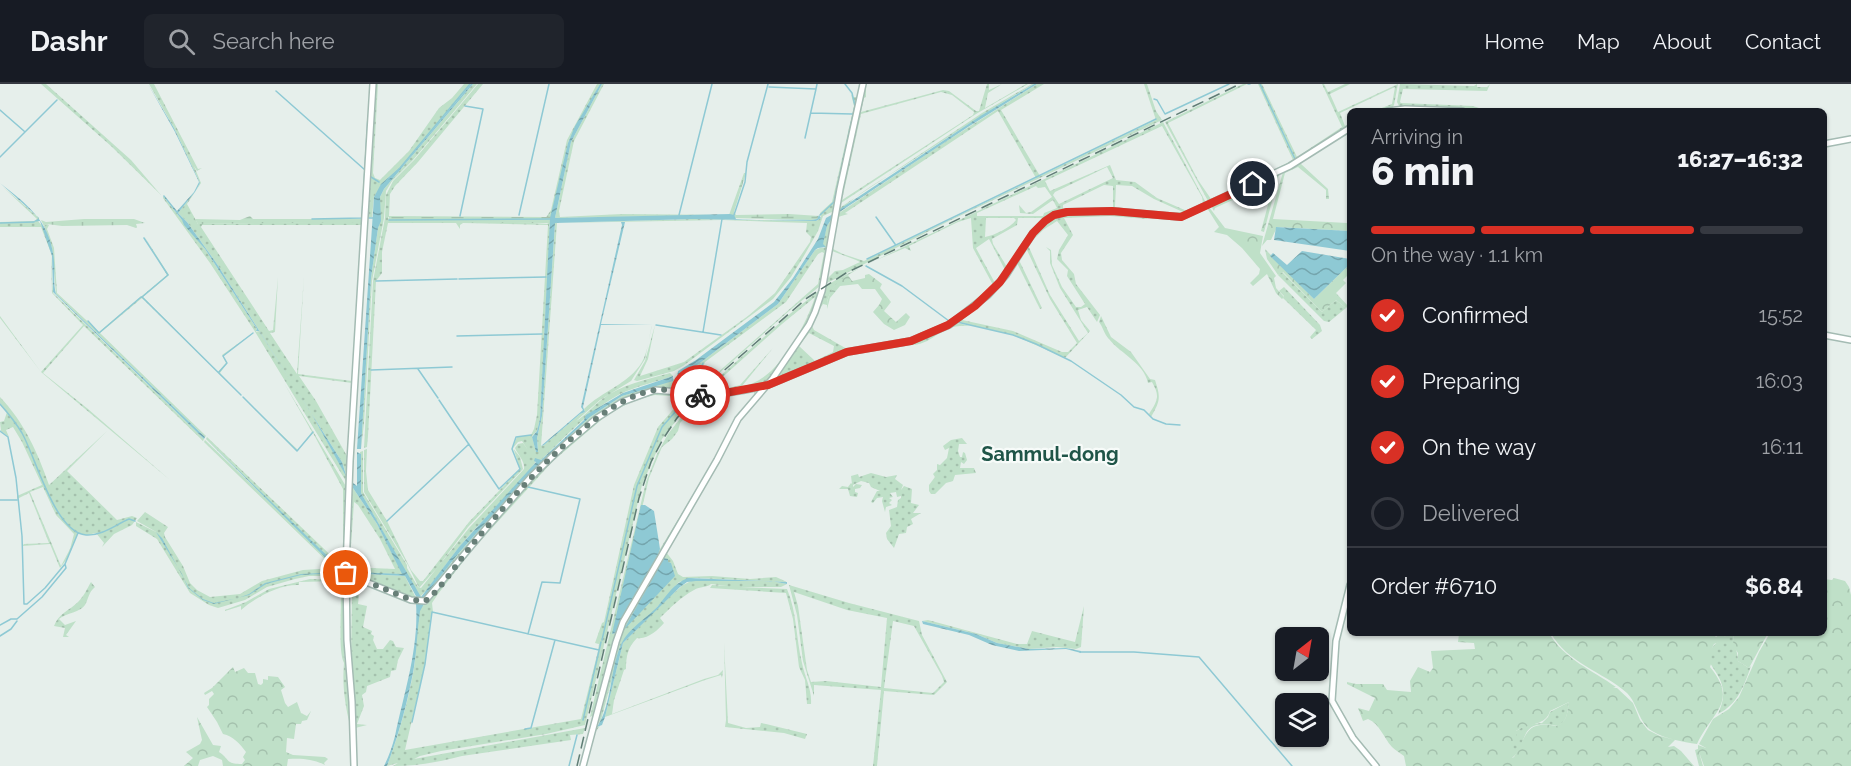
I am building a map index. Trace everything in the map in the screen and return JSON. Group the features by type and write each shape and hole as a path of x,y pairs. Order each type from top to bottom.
{"main road":[{"path":"354,766 347,640 346,572 373,84"},
{"path":"583,766 623,621 717,460 738,419 768,385 809,325 820,299 838,199 863,84"},
{"path":"346,572 418,602 429,598 531,477 597,418 622,402 655,390 714,395 768,385 847,352 911,341 961,317 1000,282 1033,233 1054,215 1067,212 1112,211 1181,217 1290,166 1347,130"},
{"path":"1827,143 1851,139"},
{"path":"1827,336 1851,340"},
{"path":"1347,596 1335,641 1332,701 1353,738 1376,766"}],"green space":[{"path":"41,84 46,84 131,160 161,195 111,146"},
{"path":"149,84 154,84 198,169 202,168 197,171 194,166 201,183 195,192 200,183 174,128"},
{"path":"376,84 378,84 373,173 375,178 380,180 409,151 439,108 464,84 471,84 404,164 383,183 374,197 372,217 367,218"},
{"path":"473,84 477,84 413,160 392,181 386,191 384,218 372,281 361,449 371,278 380,221 380,197 384,189"},
{"path":"478,84 483,84 395,186 390,194 389,216 547,216 551,210 567,140 597,84 600,84 569,140 553,211 548,216 388,217 388,222 549,224 540,419 537,431 532,436 536,452 538,451 537,438 542,416 555,223 693,219 816,221 821,218 820,213 832,202 854,106 851,94 853,97 858,97 834,211 823,216 818,231 791,277 773,299 674,371 634,380 645,361 655,325 648,359 640,376 684,362 748,316 775,293 810,242 811,237 806,232 807,223 722,220 557,223 541,446 585,412 584,409 591,403 637,370 646,354 645,359 631,381 600,400 576,421 617,390 670,373 673,376 626,391 609,400 579,424 541,460 536,461 520,483 470,534 420,597 361,493 360,452 363,451 363,492 421,588 469,528 524,469 515,448 518,444 523,443 528,450 522,441 513,447 517,437 531,435 537,415 548,225 463,223 460,229 456,223 388,223 382,252 382,273 376,281 368,436 367,447 364,448 373,281 385,218 386,195 393,181 414,160"},
{"path":"604,84 574,141 559,211 560,217 622,214 729,215 555,218 571,142"},
{"path":"865,84 866,97 861,112 943,90 949,91 979,111 987,84 989,84 989,90 1002,84 988,93 985,108 1028,84 976,114 838,205","holes":["941,92 952,95 974,112 973,115 842,200 861,114"]},
{"path":"1034,84 986,113 886,177 982,113"},
{"path":"1037,84 1044,84 1001,110 1040,176 1156,120 1144,84 1147,84 1156,111 1162,120 949,221 825,284 831,248 864,261 1036,178 998,111 845,213 848,214 838,217 832,243 838,209 857,197 839,213","holes":["832,251 856,260 860,262 835,271 827,279"]},
{"path":"1247,84 1168,123 1198,180 1211,199 1293,160 1258,84 1262,84 1297,157 1342,127 1322,84 1328,92 1350,84 1330,94 1338,112 1398,84 1392,108 1382,108 1392,104 1395,87 1347,108 1340,113 1347,129 1296,160 1260,85 1295,160 1234,192 1181,215 1088,208 1113,207 1113,186 1104,185 1063,205 1063,209 1080,208 1056,213 1037,226 997,283 970,307 949,321 993,285 973,248 971,218 909,246 911,251 905,248 872,262 1163,122 1205,201 1208,201 1165,122","holes":["1162,126 1202,197 1203,203 1187,211 1157,198 1135,182 1116,180 1110,165 1050,191 1045,181","1107,167 1113,178 1059,204 1053,195","1116,185 1132,186 1183,212 1162,213 1115,207","1036,186 1045,187 1052,197 1031,212 1026,213 1019,205 1020,213 1033,214 1053,200 1057,208 1044,213 1043,216 977,216 977,213","986,218 1014,218 1016,220 998,233 985,237","1018,218 1042,218 1023,241 1007,267 992,239 1017,225","989,239 1005,270 995,283 976,248"]},
{"path":"1400,84 1474,86 1477,84 1477,87 1487,87 1490,84 1487,91 1403,89 1400,102 1479,108 1402,108 1397,102"},
{"path":"370,117 349,460 346,460 349,461 347,483 254,330 163,196 205,249 257,329 256,332 259,331 290,379 217,264 178,213 195,192 187,204 198,224 362,221","holes":["202,225 361,225 352,381 298,374 304,276 297,374 270,333 275,332 278,277 273,330 269,331 201,227","299,376 352,383 347,456 316,401","312,414 342,462 347,477"]},
{"path":"1300,163 1328,189 1329,199 1326,199 1326,190 1298,167 1285,173 1273,219 1347,223 1347,231 1277,227 1271,240 1267,240 1262,246 1283,172"},
{"path":"744,173 746,173 734,212 736,215 819,216 811,220 734,218 729,215"},
{"path":"1279,174 1264,232 1261,231 1272,190 1268,184 1215,208 1214,211 1211,206"},
{"path":"3,187 39,218 38,221 48,237 51,252 41,227 0,227 0,222 37,219"},
{"path":"1209,207 1225,228 1263,236 1260,253 1276,276 1274,278 1276,288 1284,297 1282,299 1276,293 1267,274 1253,286 1250,283 1259,274 1260,269 1227,235 1214,232 1219,227 1207,208"},
{"path":"553,211 550,225 547,223 387,222 389,217 546,217"},
{"path":"1103,213 1148,216 1147,219 1110,216 1064,218 1073,235 1061,253 1062,260 1074,274 1076,284 1100,315 1097,322 1087,307 1078,310 1081,320 1090,331 1065,358 1013,335 962,323 957,323 971,326 952,327 913,345 914,342 945,328 991,294 1033,236 1048,221 1067,214","holes":["1057,221 1068,235 1059,250 1057,259 1068,270 1067,276 1085,304 1081,307 1076,307 1062,287 1052,265 1051,250 1046,247 1050,251 1050,263 1060,288 1088,333 1079,341 1050,295 1028,245 1043,230","1026,248 1050,299 1077,343 1068,352 1062,352 1013,331 962,320 1001,287 1017,263 1040,309 1042,308 1019,260"]},
{"path":"250,216 253,219 362,219 362,222 198,224 195,219 240,220"},
{"path":"833,217 820,286 697,393 679,389 677,377 684,375 778,304 815,250 825,248 822,245 827,226","holes":["824,253 818,284 694,391 705,362 786,302 818,254"]},
{"path":"134,219 145,223 136,224 136,228 127,225 62,226 47,224 44,226 41,220 46,222"},
{"path":"47,224 54,248 57,293 99,332 167,275 144,236 169,275 143,297 218,372 226,363 222,355 253,333 223,356 227,363 220,373 241,395 142,298 100,333 205,437 56,294 52,248 44,226"},
{"path":"1265,249 1314,299 1347,267 1347,276 1343,280 1346,283 1336,293 1347,307 1336,300 1322,312 1283,272 1278,275 1267,259"},
{"path":"51,254 53,293 204,439 203,441 84,326 43,373 170,480 41,372 83,325 52,293"},
{"path":"856,270 836,285 827,305 823,304 818,312 824,287"},
{"path":"1282,272 1322,312 1336,300 1346,308 1329,322 1324,321 1278,275"},
{"path":"869,274 882,284 880,288 891,302 884,311 896,322 906,313 910,317 905,325 894,330 884,324 873,312 882,299 875,289 862,289 858,284 840,286 830,298 827,309 830,293 840,281 848,275 852,281 865,278 865,275"},
{"path":"1284,287 1320,325 1322,331 1312,339 1310,337 1316,330 1283,298 1284,296 1279,291"},
{"path":"821,289 807,325 767,382 753,387 701,393","holes":["815,297 788,352 766,375 754,383 742,386 773,348 740,385 721,390 708,390"]},
{"path":"817,314 812,326 814,330 847,349 912,337 861,347 780,377 778,374","holes":["809,333 834,346 833,352 815,361 799,346"]},
{"path":"0,316 41,372 0,318"},
{"path":"1101,316 1111,337 1131,352 1150,379 1155,380 1159,399 1151,417 1149,414 1157,398 1155,387 1152,382 1148,383 1137,364 1107,337 1099,322"},
{"path":"949,321 916,337 917,334"},
{"path":"674,379 676,390 656,389 638,393 611,407 535,471 425,600 426,595 458,554 528,475 590,417 622,396"},
{"path":"284,383 347,488 344,573 340,576 309,576 295,579 267,587 245,600 218,608 190,593 157,539 136,526 136,522 158,533 137,521 145,512 168,527 164,533 165,537 183,566 190,583 210,597 240,594 262,581 303,570 334,568 204,442 205,440 296,527 206,439 207,437 343,567 343,489 313,433 299,449 312,432"},
{"path":"755,391 756,395 718,455 734,422 755,395 754,392 715,398 700,408 702,411 694,408 680,423 672,439 662,447 649,478 613,634 616,633 623,619 594,715 590,717 646,482 657,454 668,434 698,396"},
{"path":"656,392 695,396 662,439 642,485 585,725 546,734 441,751 414,759 585,728 583,734 570,735 571,740 428,763 393,766 398,763 387,766 409,693 421,608 501,512 539,471 613,409 639,397","holes":["655,395 684,397 658,427 634,485 604,622 595,643 599,644 598,651 581,719 405,750 425,664 433,612 432,603 472,550 553,461 607,415 634,400"]},
{"path":"0,397 23,427 49,485 107,431 67,471 117,520 132,516 137,518 132,525 114,534 102,547 104,543 96,533 87,535 78,533 67,559 60,568 50,544 22,546 49,543 29,493 17,499 17,496 42,485 13,427 6,430 9,437 1,431 0,422 4,421 7,412 0,403","holes":["43,487 56,515 74,534 70,549 61,566 30,492"]},
{"path":"242,397 298,450 297,451"},
{"path":"962,438 967,444 959,444 958,451 960,457 963,452 965,453 967,460 964,464 961,462 960,468 974,468 976,473 955,475 953,481 946,483 935,494 931,494 929,485 935,477 933,474 937,470 937,464 940,465 947,458 949,448 945,450 943,446 951,440"},
{"path":"367,449 368,490 387,521 411,570 420,581 423,581 469,522 520,469 514,449 520,458 523,469 468,527 437,568 419,587 364,492 364,450"},
{"path":"715,459 628,610 660,549"},
{"path":"871,473 886,477 897,475 895,479 903,485 901,490 904,486 912,489 911,503 919,505 913,513 921,513 911,519 913,524 907,527 906,533 899,534 894,548 887,539 886,533 891,526 889,510 897,507 901,496 897,497 896,492 890,493 893,497 889,498 892,500 889,503 892,505 886,507 885,512 883,497 871,502 877,491 880,491 871,487 869,483 861,481 853,485 853,487 856,484 862,485 855,489 858,493 857,497 850,496 848,489 839,489 852,484 851,476 858,474 859,477"},
{"path":"351,485 377,524 403,574 348,573 348,567 395,569 380,539 354,502 348,562"},
{"path":"666,552 673,561 678,574 683,577 712,576 750,579 776,577 787,582 695,578 679,582 651,614 628,634 621,645 598,724 598,727 600,726 596,731 621,632"},
{"path":"348,574 405,576 417,600"},
{"path":"1834,578 1845,581 1851,595 1851,766 1704,766 1699,752 1703,766 1699,766 1695,750 1698,749 1698,745 1706,748 1699,744 1713,719 1729,709 1739,697 1768,636 1827,636 1827,579"},
{"path":"310,579 344,580 344,652 350,725 344,694 340,581 299,582 299,585 269,592 241,610 241,606 225,611 269,589"},
{"path":"691,581 771,581 787,584 781,587 740,587 787,589 793,607 811,704 807,704 805,680 799,667 793,619 786,593 710,588 712,585 728,586 711,584 685,596 660,618 664,623 659,629 634,641 628,652 626,669 614,700 612,714 718,675 723,670 722,678 721,675 705,680 605,717 623,643 668,598"},
{"path":"91,582 95,587 83,607 59,619 65,625 76,621 66,635 69,637 63,637 65,628 54,626 56,622 61,615 80,600"},
{"path":"789,585 919,621 922,635 947,682 934,695 884,691 877,766 873,766 881,690 814,685 814,696 803,661 797,615","holes":["794,592 847,610 887,618 881,687 826,681 811,682","893,621 914,626 942,676 944,682 933,693 884,688"]},
{"path":"352,593 359,595 358,604 367,606 363,627 372,631 377,649 383,649 390,640 396,647 404,648 396,670 391,671 390,677 367,686 366,692 362,695 364,706 357,724 367,725 355,728 351,662"},
{"path":"1084,606 1081,647 1076,649 1057,647 1029,649 997,643 976,634 922,621 928,620 1017,644 1027,644 1032,631 1075,642"},
{"path":"1459,636 1551,636 1570,657 1616,687 1613,688 1617,688 1633,703 1640,720 1648,730 1675,740 1668,747 1674,746 1681,751 1694,766 1406,766 1404,756 1392,747 1376,724 1368,719 1363,721 1358,708 1369,711 1375,698 1347,682 1383,684 1387,690 1411,692 1410,681 1418,667 1430,672 1433,668 1431,651 1475,649 1474,643 1458,642","holes":["1569,702 1566,716 1557,726 1533,727 1528,731 1512,758 1512,747 1517,741 1516,731 1541,722 1550,711"]},
{"path":"1553,636 1725,636 1722,641 1714,644 1709,655 1712,661 1710,667 1722,689 1723,698 1720,707 1697,744 1657,734 1644,723 1627,693 1575,659"},
{"path":"1726,636 1734,636 1738,661 1749,668 1751,666 1735,700 1718,714 1723,700 1723,691 1709,657 1710,651"},
{"path":"1734,636 1766,636 1749,668 1738,661 1738,653 1733,646"},
{"path":"724,642 728,723 746,728 760,727 761,723 766,724 807,734 805,739 784,733 725,727"},
{"path":"233,667 235,672 244,668 248,673 255,673 258,684 261,685 263,679 268,680 268,676 278,677 285,687 281,690 288,707 297,702 301,713 307,716 311,711 307,720 296,724 294,739 287,738 286,752 293,755 325,757 328,759 325,765 312,760 288,759 287,766 223,766 222,760 213,756 200,760 198,766 184,766 193,758 186,752 200,744 202,740 197,717 213,745 221,746 219,752 228,761 242,764 245,760 243,757 246,752 233,738 223,734 207,707 209,699 214,694 212,691 205,695 204,693"},
{"path":"1569,702 1564,722 1558,726 1544,724 1530,729 1518,752 1512,758 1510,752 1516,731 1526,725 1542,723 1550,712"}],"water":[{"path":"148,84 174,128 200,183 195,192 178,213 217,264 290,379 259,331 256,331 257,329 205,249 163,196 177,211 194,192 199,182"},
{"path":"473,84 384,189 380,197 381,221 371,278 361,449 357,449 374,197 381,184 404,164"},
{"path":"602,84 571,142 555,218 730,214 736,219 743,220 555,223 542,416 537,438 538,452 536,452 532,437 537,431 540,419 550,218 568,143 575,126"},
{"path":"1037,84 838,213 840,209 982,115"},
{"path":"0,183 29,207 36,216"},
{"path":"833,214 827,226 823,244 826,247 815,250 778,304 684,375 677,377 678,371 774,302 793,278 818,239 826,218"},
{"path":"819,215 821,218 816,221 754,220 811,220 817,219"},
{"path":"38,218 43,225 48,235 52,247 56,294 205,437 204,439 53,292 52,256 40,221 33,222"},
{"path":"621,222 625,222 601,324 653,325 601,325 583,407 585,412 541,446 583,410 581,407"},
{"path":"1276,227 1347,231 1347,251 1274,240"},
{"path":"1302,251 1347,258 1347,267 1314,299 1270,256 1273,253 1287,265"},
{"path":"673,376 673,381 622,396 590,417 528,475 458,554 426,595 425,600 417,598 405,576 348,573 402,574 377,524 351,485 352,482 357,486 357,452 361,454 361,493 421,597 459,547 536,462 535,458 541,460 584,420 586,415 623,393"},
{"path":"311,413 342,462 347,478"},
{"path":"206,439 341,569 342,573 301,575 266,584 249,595 240,597 265,583 301,574 340,572"},
{"path":"641,505 654,511 660,549 616,633 612,634"},
{"path":"156,532 162,538 178,567"},
{"path":"664,558 671,563 675,576 623,631"},
{"path":"688,578 762,581 696,581 687,582 680,587 623,643 605,717 602,725 597,727 606,708 617,656 623,641 675,586"},
{"path":"184,579 189,588 203,599 214,603 234,599 214,604 203,600 188,588"},
{"path":"416,603 424,604 420,611 412,680 395,742 387,766 384,766 395,736 410,670 415,637"},
{"path":"922,621 976,634 997,643 1029,649 1066,648 1081,651 1081,653 1066,649 1019,651 992,645 969,635 923,624"}],"waterway":[{"path":"386,181 400,168 470,84"},
{"path":"519,215 549,84"},
{"path":"679,215 712,84"},
{"path":"734,215 745,182 747,162 768,84"},
{"path":"769,87 816,89 817,84"},
{"path":"820,215 834,202 855,106 852,93 845,84"},
{"path":"1154,99 1157,100 1165,114 1229,84"},
{"path":"1260,84 1295,159"},
{"path":"805,138 816,89"},
{"path":"276,91 365,170"},
{"path":"0,157 57,100"},
{"path":"460,216 483,109 465,106"},
{"path":"0,110 24,131"},
{"path":"811,113 852,114"},
{"path":"362,218 368,116"},
{"path":"867,259 1156,119"},
{"path":"371,177 379,182"},
{"path":"876,217 895,244"},
{"path":"312,219 362,218"},
{"path":"389,220 550,219"},
{"path":"703,332 722,219"},
{"path":"0,223 34,222"},
{"path":"144,238 168,275 142,297 241,395"},
{"path":"866,266 902,286 949,321"},
{"path":"459,279 546,277"},
{"path":"376,281 457,279"},
{"path":"88,321 99,333 141,297"},
{"path":"957,322 1013,335 1036,344 1071,361 1121,395 1134,407 1144,410 1153,419 1166,424 1180,425"},
{"path":"656,325 721,335"},
{"path":"219,372 227,363 223,356 253,333"},
{"path":"457,336 542,334"},
{"path":"692,390 703,363"},
{"path":"371,370 452,367"},
{"path":"418,369 438,398"},
{"path":"602,640 637,486 662,427 689,396"},
{"path":"243,397 297,451 313,432"},
{"path":"439,400 499,489 520,469 512,449 516,437 531,435"},
{"path":"0,404 22,433 56,508 65,522 75,531 92,535 129,519 135,521"},
{"path":"0,431 8,437 16,478 22,536 24,604 27,604 45,588 65,564"},
{"path":"387,521 469,444"},
{"path":"528,487 580,499 560,583 542,582 528,634"},
{"path":"0,500 17,500"},
{"path":"0,625 11,619 17,619 42,597 66,568 65,564 78,533"},
{"path":"412,722 425,664 432,612 599,650"},
{"path":"0,636 11,629 17,621"},
{"path":"525,729 531,728 555,640"},
{"path":"583,720 601,642"},
{"path":"1080,652 1134,652 1199,657 1292,766"},
{"path":"569,766 577,735"}],"railway":[{"path":"577,766 639,498 651,462 677,418 704,388 807,298 846,273 1240,84"}],"way so far":[{"path":"346,573 411,600 425,601 531,477 597,418 622,402 655,390 700,395"}],"district":[{"name":"Sammul-dong","path":"1050,454"}],"route":[{"path":"700,395 714,395 768,385 847,352 911,341 948,325 988,295 1006,275 1033,233 1054,215 1067,212 1112,211 1181,217 1253,184"}]}
